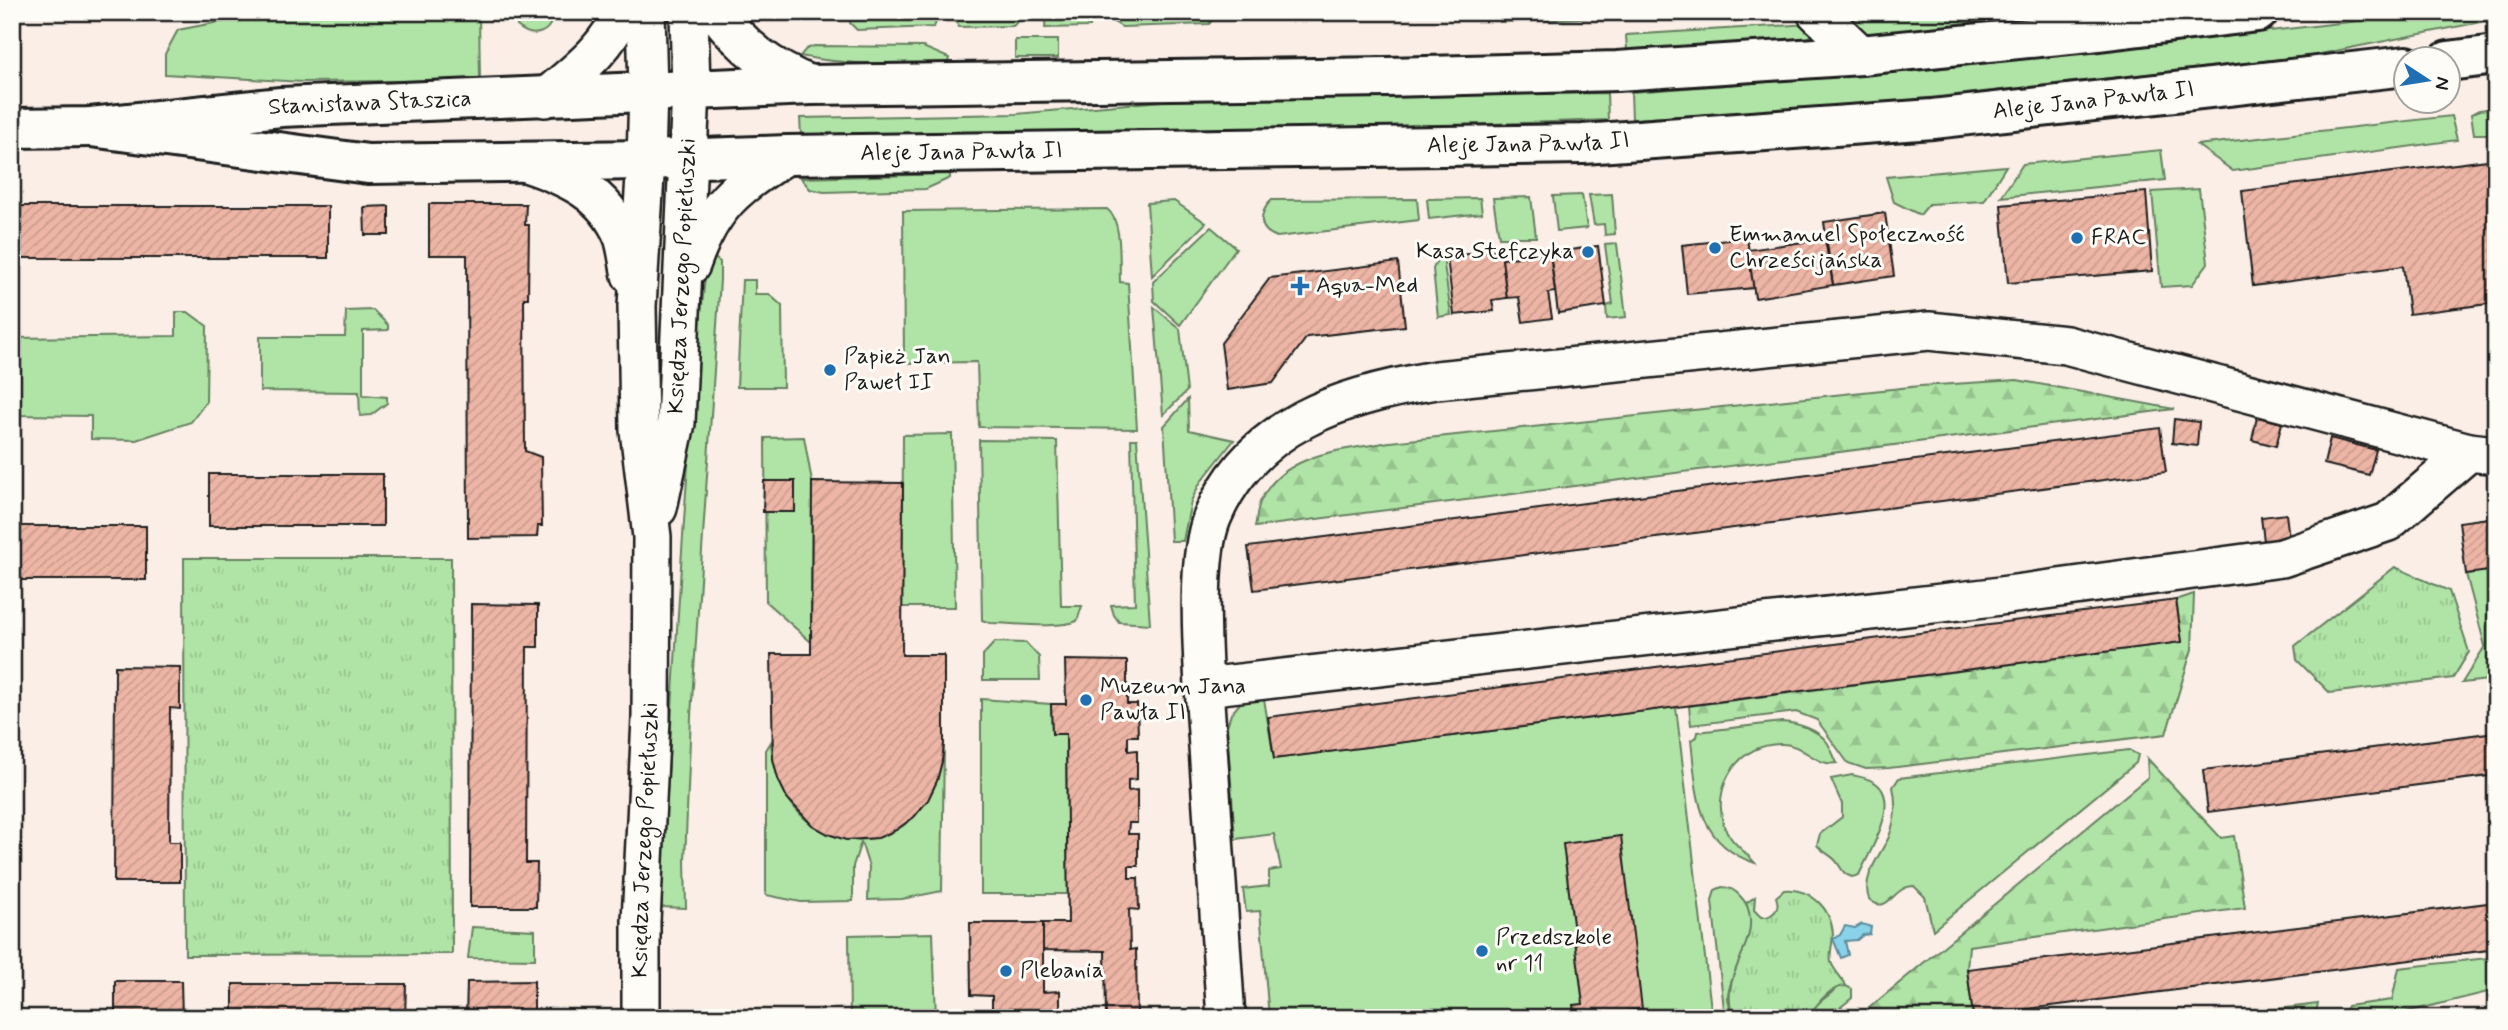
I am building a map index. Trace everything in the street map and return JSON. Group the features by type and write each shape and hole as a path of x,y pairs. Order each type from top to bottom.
{"main road":[{"path":"648,91 811,85 1617,71 1861,55 2258,12"},
{"path":"2462,59 2496,55"},
{"name":"Aleje Jana Pawła II","path":"646,160 787,155 1618,142 1933,119 2392,68"},
{"name":"Stanisława Staszica","path":"12,128 91,127 281,107 545,98 648,91"},
{"name":"Stanisława Staszica","path":"91,127 368,164 646,160"}],"street":[{"path":"545,98 596,55 615,30 622,12"},
{"name":"Księdza Jerzego Popiełuszki","path":"641,1018 641,920 651,719 652,537 639,430 637,306 646,160 646,12"},
{"name":"Księdza Jerzego Popiełuszki","path":"652,537 676,423 689,158 689,12"},
{"path":"716,12 735,37 769,65 811,85"},
{"path":"1816,12 1861,55"},
{"path":"683,289 699,241 723,202 751,177 787,155"},
{"path":"524,163 579,184 600,201 623,237 637,306"},
{"path":"1226,1018 1204,687 1203,562 1211,519 1232,481 1261,446 1293,425 1330,407 1384,388 1436,380 1929,331 2066,345 2482,453"},
{"path":"1204,687 1985,598 2282,558 2388,522 2482,453"}],"green space":[{"path":"270,12 479,12 480,80 303,82 165,74 165,54 178,30"},
{"path":"514,12 553,12 545,30 535,34 517,26"},
{"path":"854,12 940,12 934,27 857,30 850,23"},
{"path":"951,12 1027,12 1013,26 959,27"},
{"path":"1046,12 1090,12 1090,27 1045,28"},
{"path":"1104,12 1219,12 1209,24 1122,27"},
{"path":"1500,12 1702,12 1500,22"},
{"path":"1945,12 2079,12 1871,34 1862,34 1842,21"},
{"path":"2438,12 2496,12 2496,19 2310,56 1865,105 1632,119 1631,92 1916,71"},
{"path":"1811,24 1813,32 1806,40 1627,50 1626,35"},
{"path":"1015,40 1058,40 1058,58 1015,58"},
{"path":"814,46 923,47 949,58 948,62 874,64 800,56 806,49"},
{"path":"1607,93 1608,120 1434,126 801,135 800,118 1016,114 1184,99"},
{"path":"2496,108 2496,134 2474,134 2471,114"},
{"path":"2451,116 2457,140 2233,171 2197,145"},
{"path":"2161,150 2165,180 2001,197 2023,164"},
{"path":"2006,166 1984,201 1929,204 1920,215 1894,202 1886,177"},
{"path":"950,174 950,178 926,189 824,192 810,189 801,178"},
{"path":"2199,189 2208,263 2192,285 2161,287 2152,192"},
{"path":"1612,194 1615,234 1605,235 1604,224 1594,225 1589,195"},
{"path":"1582,195 1587,228 1557,231 1553,196"},
{"path":"1531,197 1536,237 1499,237 1493,198"},
{"path":"1480,198 1482,213 1429,219 1427,199"},
{"path":"1417,199 1419,220 1277,237 1266,230 1262,221 1264,211 1271,200"},
{"path":"1174,201 1206,223 1152,276 1147,203"},
{"path":"1107,209 1118,232 1120,282 1128,283 1137,429 979,427 977,362 904,363 903,211"},
{"path":"1211,227 1236,248 1180,325 1154,301 1153,282"},
{"path":"1617,244 1626,317 1607,319 1606,306 1613,304 1605,245"},
{"path":"708,253 720,262 720,280 691,716 685,860 686,908 661,907 686,487"},
{"path":"1443,257 1451,315 1438,317 1433,269 1438,258"},
{"path":"742,280 755,280 755,294 769,294 782,306 783,387 737,387"},
{"path":"1154,307 1180,329 1187,391 1163,415"},
{"path":"373,310 388,325 388,330 363,331 363,395 387,397 387,403 371,415 360,416 359,392 260,391 260,337 345,337 346,311"},
{"path":"176,312 188,312 207,326 206,402 191,422 136,440 91,439 91,416 12,415 12,338 176,336"},
{"path":"2017,380 2174,409 1255,527 1260,503 1271,484 1300,463 1335,451 1390,442 1920,386"},
{"path":"1188,399 1189,430 1234,440 1200,483 1191,501 1183,541 1171,541 1164,426"},
{"path":"952,434 955,607 902,607 903,435"},
{"path":"804,437 812,482 811,642 766,602 765,438"},
{"path":"1131,439 1137,439 1150,624 1119,622 1111,605 1135,604"},
{"path":"979,440 1057,441 1061,606 1082,606 1077,621 1047,625 990,623 982,620"},
{"path":"184,558 451,558 452,954 185,955"},
{"path":"2395,567 2449,591 2469,652 2453,678 2330,693 2297,660 2295,646"},
{"path":"2496,570 2496,679 2462,683 2485,646 2466,574"},
{"path":"2194,594 2192,649 2166,734 1866,769 1848,763 1817,720 1796,712 1691,725 1689,706 2182,642 2176,600"},
{"path":"995,642 1026,643 1039,657 1040,680 983,680 983,655"},
{"path":"981,699 1051,704 1052,733 1066,734 1068,894 981,894"},
{"name":"Przedszkole nr 11","path":"1264,699 1274,759 1676,707 1712,1018 1269,1018 1260,911 1246,912 1243,889 1269,886 1269,871 1281,869 1274,834 1235,839 1227,726 1231,714 1242,701"},
{"path":"1782,722 1800,725 1818,734 1827,742 1837,763 1823,762 1783,744 1767,745 1753,750 1732,769 1722,796 1724,826 1755,863 1735,854 1721,843 1710,829 1698,797 1691,740 1697,737 1698,732"},
{"path":"771,742 781,785 801,815 828,833 858,840 888,834 915,816 935,785 944,743 942,891 902,899 868,900 869,867 861,842 853,866 853,901 801,902 766,895 766,750"},
{"path":"2129,750 2138,755 2136,763 1933,930 1925,897 1914,886 1900,891 1881,905 1869,899 1867,883 1891,831 1895,806 1893,787 1899,778"},
{"path":"2147,758 2221,838 2234,836 2245,908 1969,946 1967,969 1973,1015 2005,1012 2006,1018 1857,1018 2148,777"},
{"path":"1852,775 1877,784 1886,804 1875,842 1859,875 1852,877 1817,845 1820,834 1842,817 1842,804 1831,779"},
{"path":"1722,887 1737,892 1748,909 1751,920 1750,933 1728,996 1733,1018 1725,1018 1712,901 1715,890"},
{"path":"1784,890 1803,892 1824,908 1833,934 1831,962 1846,986 1828,993 1807,1018 1733,1018 1731,986 1749,932 1750,918 1746,903 1755,897 1754,910 1761,917 1766,917 1776,910 1776,897"},
{"path":"472,927 535,930 535,959 468,958"},
{"path":"933,933 936,1018 850,1018 849,935"},
{"path":"2496,957 2496,990 2382,1018 2342,1018 2347,1006 2392,1000 2399,968"},
{"path":"1840,986 1852,989 1852,998 1827,1018 1807,1018 1816,1005"},
{"path":"2318,1004 2314,1018 2205,1018"}],"water":[{"path":"1862,924 1871,927 1870,934 1857,940 1845,941 1848,955 1841,958 1833,939 1840,935 1845,926 1855,928"}],"building":[{"path":"2496,159 2496,303 2409,314 2403,266 2253,286 2242,191"},
{"name":"FRAC","path":"2146,192 2152,271 2008,283 2001,205"},
{"path":"429,204 526,204 525,225 529,225 528,298 524,298 525,451 541,457 542,526 538,526 537,537 468,538 467,255 429,255"},
{"path":"12,206 328,206 328,258 12,258"},
{"path":"389,206 389,235 365,235 364,207"},
{"path":"1885,213 1894,276 1833,285 1824,222"},
{"path":"1747,238 1754,288 1687,294 1682,245"},
{"path":"1825,239 1833,285 1755,298 1748,250"},
{"path":"1598,246 1606,306 1558,313 1550,253"},
{"path":"1501,249 1507,298 1492,300 1494,311 1454,315 1447,257"},
{"path":"1550,253 1555,292 1548,293 1552,318 1523,322 1519,297 1507,298 1502,259"},
{"path":"1398,262 1405,326 1307,337 1273,383 1227,390 1221,343 1270,278"},
{"path":"2257,417 2282,423 2276,446 2252,440"},
{"path":"2174,419 2199,422 2197,446 2172,443"},
{"path":"2160,428 2166,472 1254,590 1248,547"},
{"path":"2330,438 2376,450 2369,475 2324,464"},
{"path":"209,474 383,474 383,526 209,526"},
{"path":"764,481 795,481 795,512 763,512"},
{"path":"812,482 903,483 902,655 944,655 944,743 937,781 928,800 914,817 896,830 878,838 846,840 812,825 787,798 773,759 771,654 811,654"},
{"path":"2286,514 2289,538 2264,541 2261,517"},
{"path":"2496,517 2496,570 2466,574 2459,522"},
{"path":"12,526 146,526 146,580 12,580"},
{"path":"2176,600 2182,642 1274,759 1268,717"},
{"path":"471,604 538,605 538,647 527,647 526,863 537,863 536,907 470,907"},
{"path":"1065,660 1127,661 1127,704 1137,704 1138,736 1128,736 1128,751 1137,750 1137,779 1128,780 1128,791 1137,790 1137,823 1129,823 1128,834 1138,834 1138,866 1129,866 1129,878 1138,878 1139,910 1129,909 1130,950 1136,949 1137,1018 1106,1018 1105,951 1042,950 1043,923 1068,923 1066,734 1052,734 1051,704 1066,704"},
{"path":"115,666 180,667 180,709 170,708 169,842 180,842 180,882 114,882"},
{"path":"2496,732 2496,775 2208,812 2203,770"},
{"path":"1621,836 1642,1009 1575,1018 1573,1005 1583,1004 1563,844"},
{"path":"2496,902 2496,949 1973,1016 1967,969"},
{"name":"Plebania","path":"970,923 1043,923 1043,992 1060,991 1060,1017 992,1018 992,996 971,995"},
{"path":"115,981 181,981 182,1018 115,1018"},
{"path":"534,981 534,1018 466,1018 467,982"},
{"path":"233,984 406,984 405,1018 233,1018"}],"place":[{"name":"FRAC","path":"2077,238"},
{"name":"Emmanuel Społeczność Chrześcijańska","path":"1715,248"},
{"name":"Kasa Stefczyka","path":"1588,252"},
{"name":"Aqua-Med","path":"1300,286"},
{"name":"Papież Jan Paweł II","path":"830,370"},
{"name":"Muzeum Jana Pawła II","path":"1086,700"},
{"name":"Przedszkole nr 11","path":"1482,951"},
{"name":"Plebania","path":"1006,971"}]}
